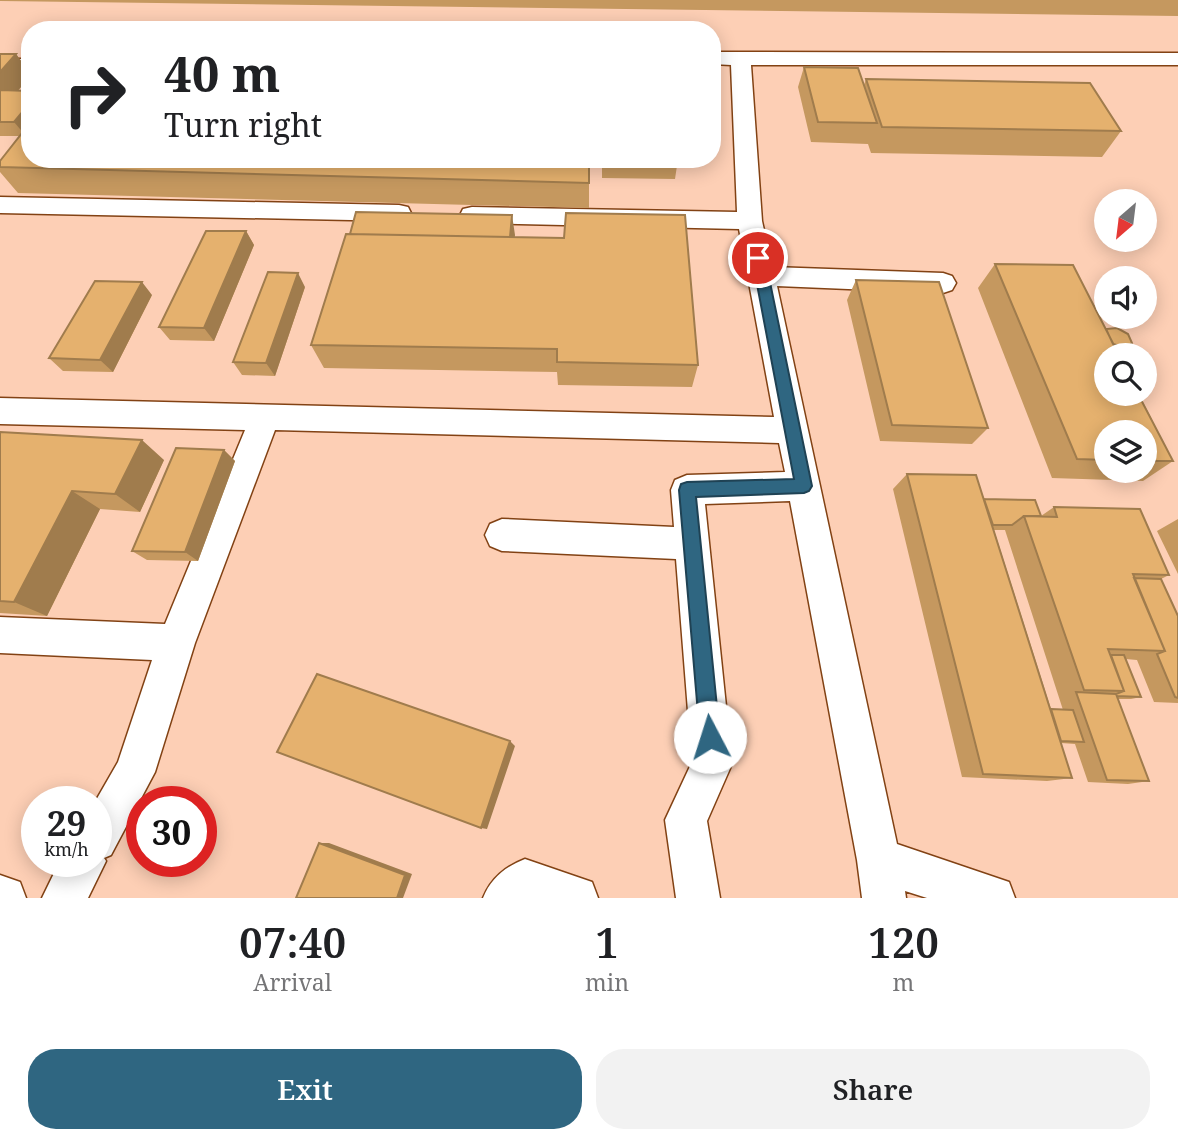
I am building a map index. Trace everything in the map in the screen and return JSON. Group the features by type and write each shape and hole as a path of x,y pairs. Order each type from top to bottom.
{"street":[{"path":"0,46 21,47"},
{"path":"721,59 1178,59"},
{"path":"721,59 741,59 750,220 882,879 993,898"},
{"path":"0,65 21,65"},
{"path":"0,205 417,214"},
{"path":"445,214 750,220"},
{"path":"762,276 943,283"},
{"path":"0,411 792,430"},
{"path":"112,812 135,772 176,643 265,417"},
{"path":"698,898 686,820 712,764 687,490 804,486"},
{"path":"502,535 692,544"},
{"path":"0,635 176,643"},
{"path":"64,898 76,877"},
{"path":"505,898 525,881 576,898"}],"building":[{"path":"0,54 16,54 0,72"},
{"path":"804,67 858,68 877,123 818,122"},
{"path":"866,79 1090,83 1121,131 882,127"},
{"path":"0,90 21,91 21,114 14,122 0,122"},
{"path":"21,134 21,168 0,167 0,161"},
{"path":"37,168 589,168 589,183"},
{"path":"356,212 512,215 510,237 350,234"},
{"path":"566,213 685,215 698,365 557,362 557,349 311,345 346,234 564,238"},
{"path":"206,231 246,231 204,328 159,327"},
{"path":"995,264 1073,265 1094,306 1094,329 1106,329 1113,343 1094,343 1094,406 1144,406 1152,420 1094,420 1094,460 1077,459"},
{"path":"268,272 298,273 266,363 233,362"},
{"path":"856,280 939,282 988,428 892,425"},
{"path":"95,281 142,282 100,360 49,358"},
{"path":"1106,329 1119,329 1128,334 1132,343 1113,343"},
{"path":"1157,430 1173,461 1157,461"},
{"path":"0,432 142,440 115,494 72,491 14,602 0,601"},
{"path":"176,448 224,450 185,552 132,551"},
{"path":"907,474 976,475 1072,778 983,774"},
{"path":"984,499 1035,500 1041,516 1024,516 1012,525 993,525"},
{"path":"1054,507 1140,509 1169,575 1133,574 1165,651 1108,649 1124,691 1084,690 1024,516 1057,517"},
{"path":"1134,578 1161,579 1178,616 1178,698 1175,697 1157,654 1165,651"},
{"path":"1111,655 1124,655 1141,697 1117,696 1116,694 1124,691"},
{"path":"317,674 510,741 481,828 277,752"},
{"path":"1076,692 1116,694 1149,781 1107,780"},
{"path":"1051,709 1073,710 1084,742 1061,741"},
{"path":"319,843 405,875 397,898 296,898"}],"route":[{"path":"710,737 687,490 804,486 758,258"}]}
